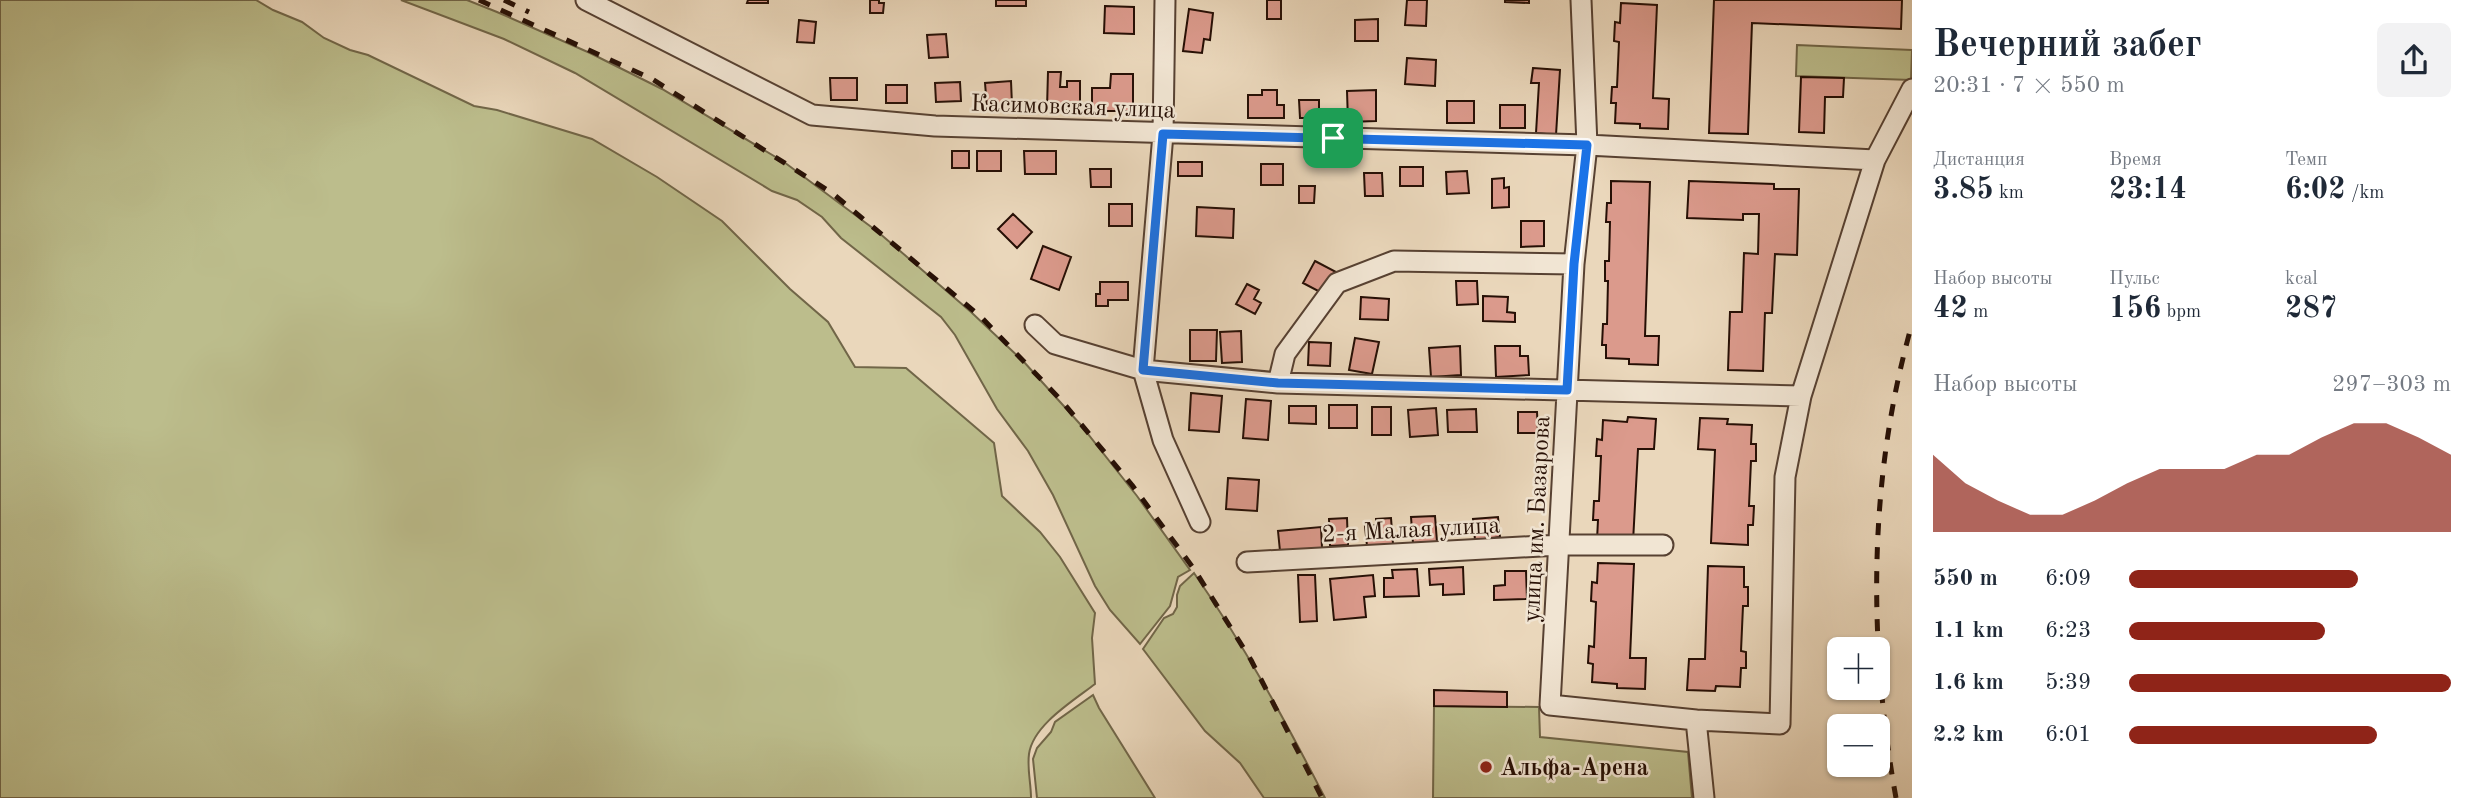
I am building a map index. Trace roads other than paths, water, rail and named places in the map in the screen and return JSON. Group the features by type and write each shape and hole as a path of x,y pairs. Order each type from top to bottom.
{"street":[{"name":"Касимовская улица","path":"586,0 812,115 935,126 1587,145 1875,160"},
{"path":"1165,0 1163,134 1143,370 1163,440 1200,522"},
{"name":"улица им. Базарова","path":"1581,0 1587,145 1574,264 1550,705 1696,720"},
{"path":"1704,798 1696,720 1780,724 1785,477 1801,396 1875,160 1912,89"},
{"path":"1278,383 1285,354 1337,283 1394,261 1574,264"},
{"path":"1035,325 1055,344 1143,370 1278,383 1801,396"},
{"name":"2-я Малая улица","path":"1247,562 1559,545 1663,545"}],"railway":[{"path":"479,0 652,79 832,193 981,317 1060,399 1132,485 1194,569 1251,660 1322,798"},
{"path":"504,0 529,12"},
{"path":"1896,798 1881,680 1877,560 1887,441 1912,324"}],"place":[{"name":"Альфа-Арена","path":"1486,767"}]}
